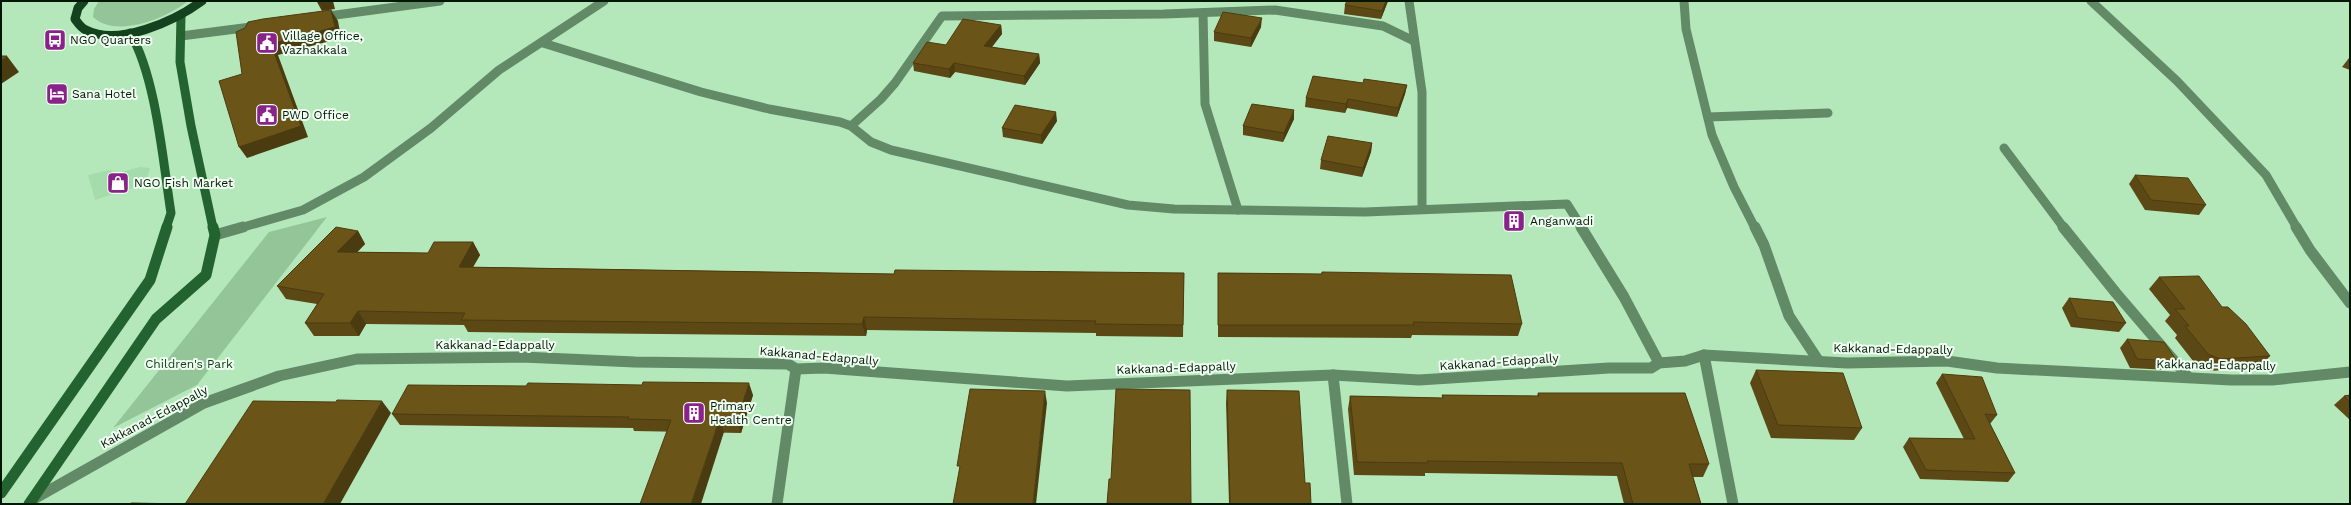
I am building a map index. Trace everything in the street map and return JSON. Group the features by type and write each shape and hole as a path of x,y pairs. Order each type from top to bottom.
{"main road":[{"path":"84,1 78,8 75,19 83,30 95,34 130,33 154,27 181,16 202,1"},
{"path":"31,502 156,319 206,275 215,235 191,126 180,62 181,16"},
{"path":"1,493 150,280 171,213 153,104 139,48 130,33"}],"street":[{"path":"314,18 440,1"},
{"path":"215,235 303,210 364,176 431,128 499,70 543,43 604,1"},
{"path":"1409,1 1422,92 1422,209"},
{"path":"1684,1 1686,29 1712,135 1734,186 1764,245 1789,316 1818,360"},
{"path":"2091,1 2177,81 2266,175 2310,250 2350,303"},
{"path":"851,126 881,99 942,16 1203,13 1275,10 1383,26 1414,41"},
{"path":"1203,13 1204,104 1238,210"},
{"path":"181,36 267,24"},
{"path":"543,43 701,92 769,109 840,122 851,126 871,142 891,150 992,172 1086,196 1136,206 1174,209 1365,212 1566,204 1624,297 1659,363"},
{"path":"1708,117 1828,114"},
{"path":"2004,148 2073,241 2134,317 2188,377"},
{"path":"1704,355 1733,504"},
{"name":"Kakkanad-Edappally","path":"31,502 204,403 279,376 357,359 522,357 635,362 788,364 796,370 824,368 1067,386 1333,375 1419,380 1609,368 1635,370 1651,368 1659,363 1685,361 1704,355 1818,360 1847,363 1948,361 1997,368 2161,378 2188,377 2231,380 2272,380 2350,372"},
{"path":"777,504 796,370"},
{"path":"1333,375 1347,504"}],"shaded area":[{"name":"NGO Fish Market","path":"140,167 150,168 145,184 95,200 88,175 109,170 117,173"}],"green space":[{"path":"99,1 188,1 168,14 141,24 115,26 103,23 93,17 94,9"},
{"name":"Children's Park","path":"327,217 197,385 113,428 269,232"}],"building":[{"path":"1347,1 1386,1 1382,11 1345,5"},
{"path":"331,10 335,27 271,44 301,126 239,147 219,81 242,74 236,32 245,28 248,22"},
{"path":"1223,12 1262,18 1251,38 1214,32"},
{"path":"963,19 1001,25 984,46 1039,54 1024,76 954,63 949,69 913,63 927,42 946,45"},
{"path":"1,56 7,56 1,61"},
{"path":"1313,76 1363,83 1364,79 1407,85 1398,108 1348,99 1346,104 1306,98"},
{"path":"1252,104 1294,110 1284,133 1243,126"},
{"path":"1015,105 1056,112 1041,135 1002,128"},
{"path":"1328,136 1372,143 1363,168 1321,160"},
{"path":"2135,175 2188,178 2206,205 2151,200"},
{"path":"336,227 358,231 337,252 428,253 434,242 473,242 459,267 894,274 895,270 1184,273 1183,325 1095,324 1096,321 864,317 862,324 461,320 465,313 358,311 350,323 305,323 324,294 277,286"},
{"path":"1322,272 1511,275 1522,324 1413,322 1414,325 1218,325 1218,273 1322,274"},
{"path":"2199,276 2222,307 2228,307 2246,324 2270,356 2220,359 2208,354 2185,326 2189,326 2175,309 2185,309 2159,277"},
{"path":"2069,298 2113,302 2126,323 2078,318"},
{"path":"2127,339 2164,342 2177,361 2137,359"},
{"path":"1756,370 1843,373 1862,428 1778,425"},
{"path":"1942,374 1982,377 1997,415 1985,414 2015,473 1926,470 1909,438 1975,439"},
{"path":"643,382 749,383 737,421 719,421 691,504 640,504 671,420 628,419 629,417 392,414 408,385 526,386 528,383 642,385"},
{"path":"970,389 1045,391 1033,504 953,504 960,466 957,466"},
{"path":"1116,389 1190,390 1191,504 1107,504 1109,479 1111,479"},
{"path":"1227,390 1299,391 1305,483 1310,483 1311,504 1230,504"},
{"path":"1538,393 1685,393 1709,464 1689,464 1701,504 1633,504 1622,463 1427,461 1428,463 1357,462 1350,396 1443,398 1442,395 1539,396"},
{"path":"2350,395 2350,402 2344,396"},
{"path":"253,401 382,401 323,504 185,504"},
{"path":"131,503 185,504 130,504"}],"place":[{"name":"NGO Quarters","path":"55,40"},
{"name":"Village Office, Vazhakkala","path":"267,43"},
{"name":"Sana Hotel","path":"57,94"},
{"name":"PWD Office","path":"267,115"},
{"name":"NGO Fish Market","path":"118,183"},
{"name":"Anganwadi","path":"1514,221"},
{"name":"Primary Health Centre","path":"694,413"}]}
